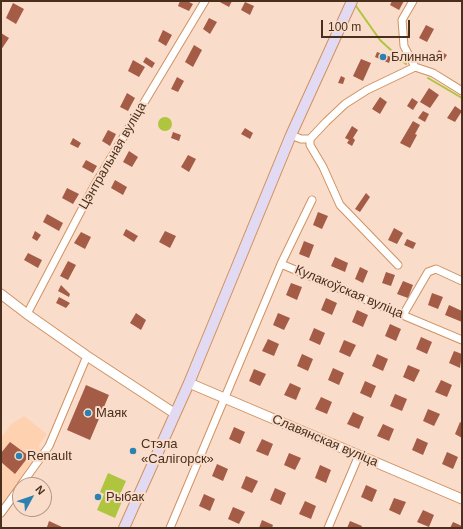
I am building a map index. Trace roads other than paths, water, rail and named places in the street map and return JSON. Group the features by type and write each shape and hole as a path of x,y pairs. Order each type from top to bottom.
{"main road":[{"path":"124,528 174,413 189,383 291,135 352,1"}],"street":[{"name":"Цэнтральная вуліца","path":"27,314 94,186 204,1"},
{"path":"413,1 402,20 404,46 415,67 433,73 462,91"},
{"path":"398,265 340,205 323,167 310,145 310,139 345,104 367,90 415,67"},
{"path":"291,135 301,139 310,139"},
{"path":"282,261 312,200"},
{"name":"Кулакоўская вуліца","path":"170,528 282,261 404,312 462,340"},
{"path":"404,312 428,272 436,269 462,281"},
{"path":"1,294 88,356 174,413"},
{"path":"27,477 49,446 88,356"},
{"name":"Славянская вуліца","path":"189,383 462,499"},
{"path":"328,528 359,455"},
{"path":"1,513 12,498"}],"waterway":[{"path":"356,6 380,40 406,64"},
{"path":"428,78 462,98"}],"place":[{"name":"Блинная","path":"383,57"},
{"name":"Маяк","path":"88,413"},
{"name":"Стэла «Салігорск»","path":"133,451"},
{"name":"Renault","path":"19,456"},
{"name":"Рыбак","path":"98,497"}]}
